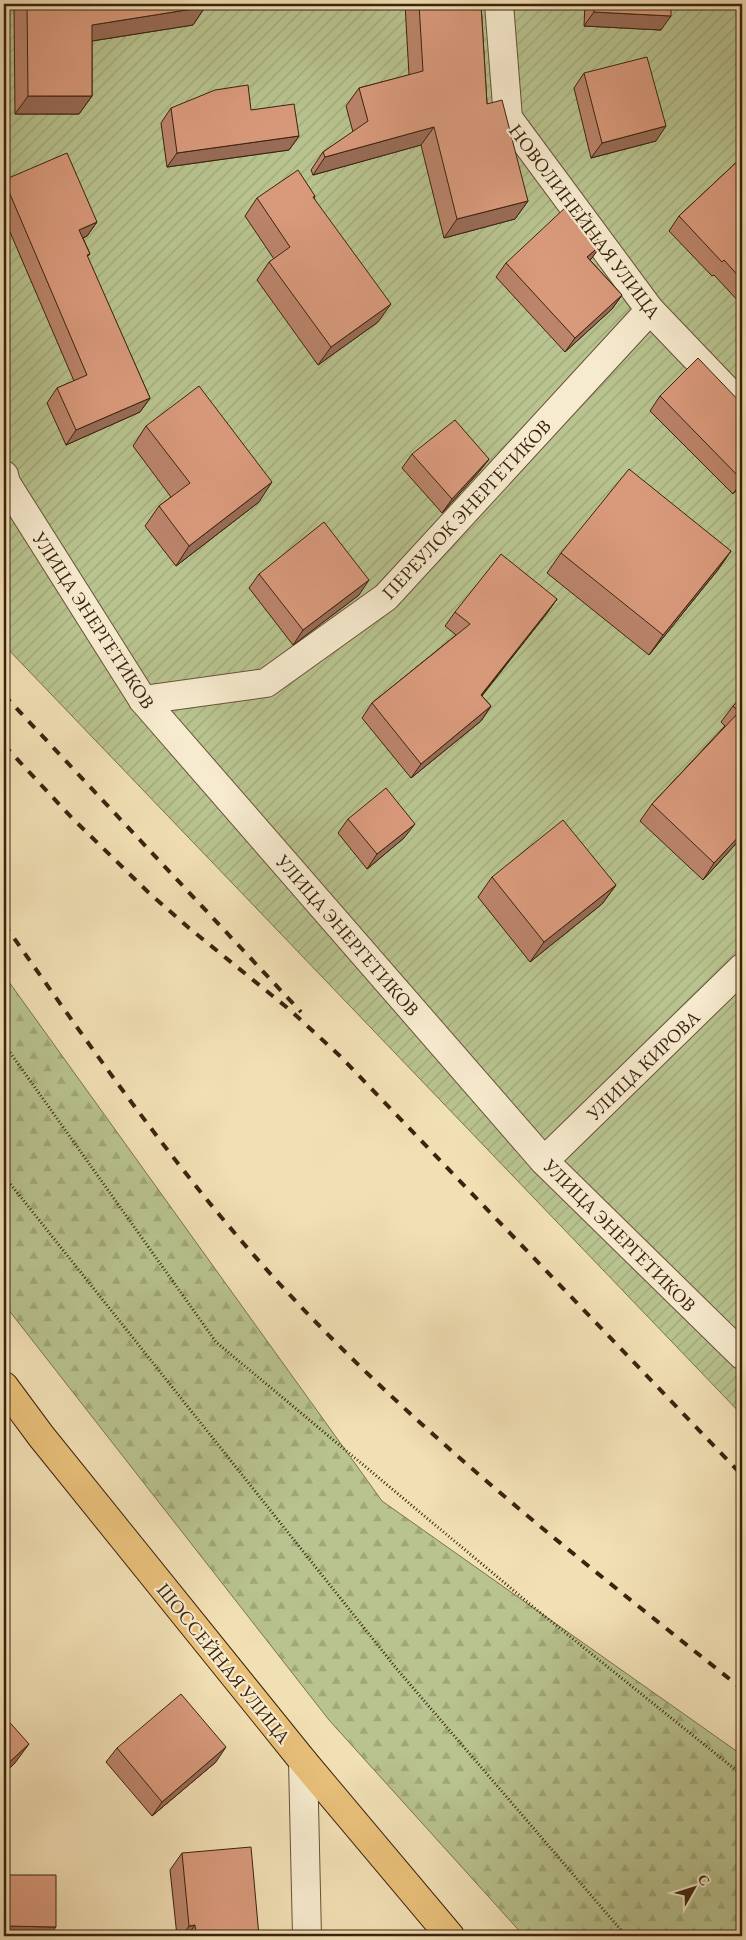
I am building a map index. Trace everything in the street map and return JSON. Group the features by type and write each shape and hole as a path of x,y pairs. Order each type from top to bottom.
{"main road":[{"name":"ШОССЕЙНАЯ УЛИЦА","path":"4,1386 41,1436 303,1761 450,1936"}],"street":[{"name":"НОВОЛИНЕЙНАЯ УЛИЦА","path":"499,4 508,118 650,310 742,406"},
{"name":"ПЕРЕУЛОК ЭНЕРГЕТИКОВ","path":"143,700 266,683 386,597 650,310"},
{"name":"УЛИЦА ЭНЕРГЕТИКОВ","path":"4,475 6,484 143,700 544,1161 742,1355"},
{"name":"УЛИЦА КИРОВА","path":"544,1161 742,968"},
{"path":"303,1761 307,1936"}],"path":[{"path":"4,1044 216,1342 536,1610 742,1775"},
{"path":"4,1176 396,1668 626,1936"}],"green space":[{"path":"4,4 742,4 742,1415 4,645"},
{"path":"4,975 382,1501 742,1755 742,1936 524,1936 329,1720 4,1304"}],"building":[{"path":"27,4 205,4 205,7 92,25 92,96 28,96"},
{"path":"419,4 481,4 487,104 502,100 528,201 457,219 434,127 325,157 323,152 368,121 359,88 423,71"},
{"path":"594,4 671,4 671,16 594,12"},
{"path":"647,57 666,126 602,143 584,73"},
{"path":"248,85 251,110 294,104 299,136 177,153 171,108 215,90"},
{"path":"67,153 97,222 79,230 90,254 87,255 150,398 76,430 57,388 87,375 4,180"},
{"path":"742,157 742,280 724,260 722,262 679,216"},
{"path":"298,170 315,196 313,197 391,304 331,347 269,262 290,247 257,198"},
{"path":"567,206 602,244 587,257 622,295 575,338 506,263"},
{"path":"698,358 742,404 742,480 660,396"},
{"path":"199,386 272,482 189,546 159,506 190,483 146,426"},
{"path":"455,420 489,459 452,499 412,454"},
{"path":"629,469 731,551 663,635 561,553"},
{"path":"324,522 369,580 303,630 259,574"},
{"path":"501,554 557,599 481,695 491,706 421,764 372,703 470,624 455,612"},
{"path":"742,697 742,833 714,863 652,804 739,712 733,706"},
{"path":"386,788 415,824 377,854 348,819"},
{"path":"563,820 616,885 544,942 492,877"},
{"path":"181,1694 226,1747 162,1802 117,1748"},
{"path":"4,1716 29,1744 4,1767"},
{"path":"251,1847 259,1936 196,1936 195,1925 189,1926 182,1853"},
{"path":"6,1875 56,1875 56,1927 5,1926"}],"railway":[{"path":"4,695 301,1012"},
{"path":"4,745 72,818 148,892 290,1010 340,1056 742,1475"},
{"path":"4,924 105,1067 212,1206 289,1294 341,1348 451,1451 508,1500 742,1689"}]}
